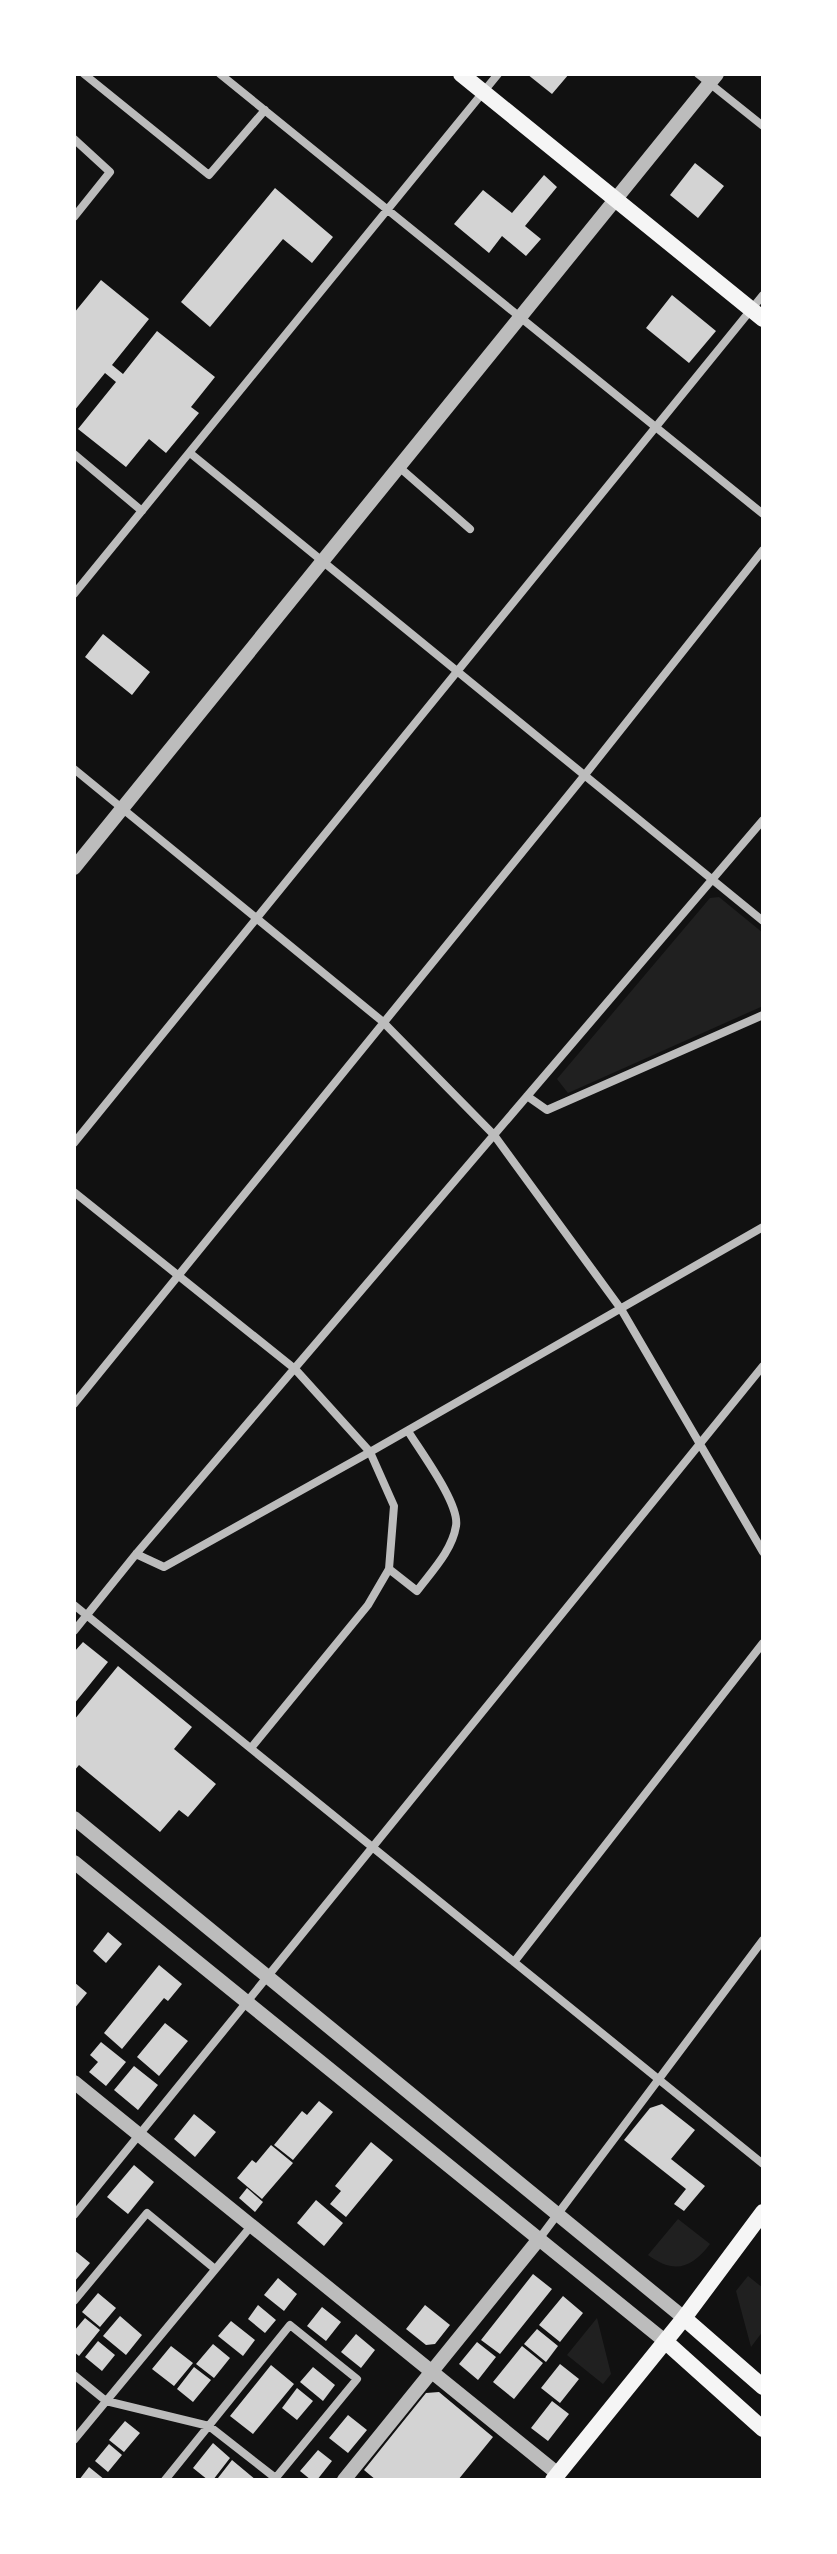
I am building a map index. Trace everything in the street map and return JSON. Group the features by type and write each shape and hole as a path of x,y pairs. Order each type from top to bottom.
{"main road":[{"path":"461,74 757,314"},
{"path":"559,2478 763,2212"},
{"path":"684,2318 763,2387"},
{"path":"666,2342 763,2429"}],"street":[{"path":"84,74 209,175 265,110"},
{"path":"220,74 763,514"},
{"path":"74,594 498,74"},
{"path":"74,868 615,199 708,77 763,126"},
{"path":"74,139 110,172 74,217"},
{"path":"74,1143 656,427 757,314 763,295"},
{"path":"190,453 763,921"},
{"path":"74,454 142,511"},
{"path":"399,467 470,529"},
{"path":"74,1404 584,776 763,550"},
{"path":"74,769 382,1021 494,1135 621,1309 763,1552"},
{"path":"74,1631 136,1554 763,820"},
{"path":"527,1096 547,1110 763,1015"},
{"path":"74,1192 295,1369 370,1452 394,1506 389,1569 368,1605 251,1748"},
{"path":"136,1554 164,1567 763,1227"},
{"path":"74,2215 763,1366"},
{"path":"389,1569 417,1591 447,1550 457,1525 454,1509 408,1431"},
{"path":"74,1605 763,2164"},
{"path":"514,1962 763,1643"},
{"path":"74,1818 684,2318"},
{"path":"74,1862 666,2342"},
{"path":"344,2480 539,2239 763,1940"},
{"path":"74,2082 559,2478"},
{"path":"74,2301 147,2213 215,2269"},
{"path":"74,2440 252,2225"},
{"path":"74,2375 106,2401 209,2426 276,2479 357,2379 290,2325 209,2426 165,2480"}],"shaded area":[{"path":"719,897 763,933 763,1006 568,1093 557,1079 710,898"},
{"path":"678,2219 710,2244 689,2263 666,2265 648,2255"},
{"path":"748,2276 763,2288 763,2331 751,2347 736,2291"},
{"path":"597,2318 611,2374 603,2384 567,2355"}],"building":[{"path":"527,74 569,74 552,94"},
{"path":"695,163 724,186 698,218 670,195"},
{"path":"544,175 557,187 525,226 541,239 526,256 502,236 489,253 454,224 483,190 512,213"},
{"path":"275,188 333,237 312,263 283,239 210,327 181,302"},
{"path":"101,280 149,319 112,365 123,374 157,331 215,377 191,407 199,413 166,453 149,439 126,467 78,429 116,382 105,373 74,411 74,313"},
{"path":"672,295 716,331 689,363 646,328"},
{"path":"103,634 150,672 132,695 85,657"},
{"path":"83,1642 108,1662 74,1704 74,1652"},
{"path":"118,1666 192,1727 174,1749 216,1784 188,1817 179,1810 160,1832 79,1765 74,1771 74,1720"},
{"path":"108,1932 122,1944 106,1963 93,1951"},
{"path":"159,1965 182,1984 168,2001 164,1998 122,2049 104,2033"},
{"path":"74,1982 87,1993 74,2009"},
{"path":"165,2023 188,2041 159,2076 137,2057"},
{"path":"101,2042 126,2062 106,2086 89,2072 98,2062 90,2055"},
{"path":"134,2066 158,2085 138,2110 114,2090"},
{"path":"319,2101 333,2112 293,2160 274,2145 302,2111 307,2115"},
{"path":"662,2104 695,2130 671,2159 705,2186 684,2211 674,2204 686,2189 624,2140 650,2108"},
{"path":"194,2114 216,2132 195,2157 174,2139"},
{"path":"371,2142 393,2160 346,2217 330,2204 341,2191 335,2186"},
{"path":"271,2145 293,2163 262,2199 237,2178 252,2160 256,2163"},
{"path":"134,2165 154,2182 128,2214 107,2197"},
{"path":"247,2188 263,2202 255,2212 239,2198"},
{"path":"316,2200 343,2223 324,2246 297,2223"},
{"path":"74,2250 90,2263 74,2282"},
{"path":"533,2274 552,2289 500,2354 481,2340"},
{"path":"278,2278 297,2294 284,2311 264,2295"},
{"path":"98,2293 116,2308 100,2327 82,2312"},
{"path":"563,2296 583,2313 560,2342 539,2325"},
{"path":"258,2305 276,2320 265,2333 248,2319"},
{"path":"425,2305 450,2325 435,2344 426,2345 406,2329"},
{"path":"322,2307 341,2322 326,2341 307,2326"},
{"path":"120,2316 142,2335 126,2355 103,2336"},
{"path":"85,2318 100,2330 79,2356 74,2352 74,2331"},
{"path":"231,2321 255,2340 243,2356 218,2336"},
{"path":"537,2329 558,2346 546,2362 524,2344"},
{"path":"356,2334 375,2350 361,2368 341,2352"},
{"path":"98,2341 115,2355 102,2371 85,2357"},
{"path":"477,2342 496,2357 478,2380 459,2364"},
{"path":"213,2344 230,2358 214,2378 196,2364"},
{"path":"171,2346 193,2363 174,2386 152,2369"},
{"path":"522,2346 543,2363 514,2399 493,2382"},
{"path":"560,2364 579,2379 560,2403 541,2388"},
{"path":"271,2365 294,2384 253,2434 230,2416"},
{"path":"194,2367 211,2380 193,2402 177,2389"},
{"path":"313,2367 335,2385 323,2401 300,2382"},
{"path":"297,2388 313,2401 297,2420 282,2408"},
{"path":"439,2392 493,2437 458,2480 376,2480 364,2470 426,2393"},
{"path":"552,2401 569,2414 548,2441 531,2428"},
{"path":"348,2415 367,2430 348,2453 329,2438"},
{"path":"125,2421 140,2433 124,2452 109,2440"},
{"path":"213,2443 230,2458 213,2480 208,2480 193,2468"},
{"path":"109,2444 122,2455 108,2472 95,2461"},
{"path":"318,2450 332,2461 317,2480 311,2480 300,2471"},
{"path":"232,2460 256,2480 220,2480 218,2478"},
{"path":"89,2467 105,2480 79,2480"}]}
